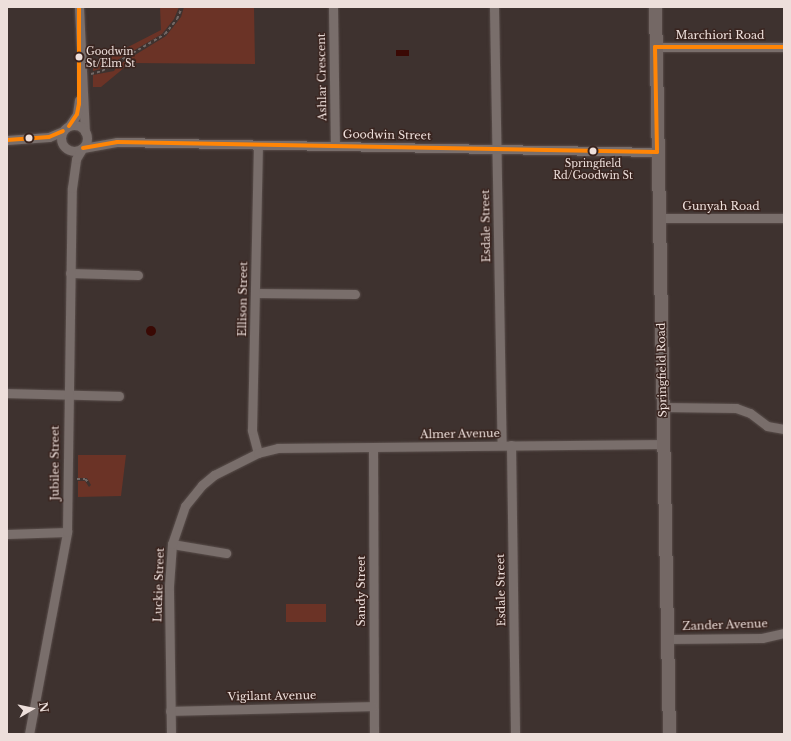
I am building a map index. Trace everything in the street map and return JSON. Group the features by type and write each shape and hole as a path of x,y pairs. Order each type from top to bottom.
{"main road":[{"name":"Springfield Road","path":"655,7 669,734"}],"street":[{"path":"17,140 65,147 74,152 83,148 87,141 81,75 79,7"},
{"name":"Ashlar Crescent","path":"333,7 335,146"},
{"name":"Esdale Street","path":"494,7 515,734"},
{"name":"Marchiori Road","path":"655,47 784,47"},
{"path":"65,147 66,129 79,110 81,75"},
{"path":"7,140 49,137 66,129 80,126 86,133"},
{"name":"Goodwin Street","path":"86,133 117,142"},
{"name":"Goodwin Street","path":"83,148 117,142 657,152"},
{"name":"Ellison Street","path":"258,145 252,430 258,453"},
{"name":"Jubilee Street","path":"65,147 72,188"},
{"name":"Jubilee Street","path":"29,734 67,532 72,188 76,159 83,148"},
{"name":"Gunyah Road","path":"659,218 784,218"},
{"path":"70,273 138,275"},
{"path":"255,293 355,294"},
{"path":"7,393 119,396"},
{"path":"662,407 736,408 750,413 767,426 784,429"},
{"name":"Almer Avenue","path":"258,453 278,448 663,444"},
{"name":"Sandy Street","path":"373,448 374,734"},
{"name":"Luckie Street","path":"171,734 169,586 172,544 185,506 202,485 214,475 258,453"},
{"path":"7,534 67,532"},
{"path":"172,544 226,553"},
{"name":"Zander Avenue","path":"667,639 762,638 784,633"},
{"name":"Vigilant Avenue","path":"170,711 373,706"}],"path":[{"path":"81,75 102,71 166,34 177,19 182,7"},
{"path":"77,479 86,479 88,482"}],"shaded area":[{"path":"160,7 179,7 174,19 162,34 104,68 93,71 93,65 161,30"},
{"path":"184,7 254,7 255,64 130,63 101,87 93,87 93,75 114,71 117,66 166,36 181,17"},
{"path":"396,50 409,50 409,56 396,56"},
{"path":"149,326 153,326 155,327 155,335 149,336 146,333 146,329"},
{"path":"78,455 126,455 121,496 78,497 78,481 85,481 89,487 91,485 87,478 78,478"},
{"path":"286,604 326,604 326,622 286,622"}],"transit line":[{"path":"69,126 77,114 79,104 79,7"},
{"path":"655,47 784,47"},
{"path":"655,47 657,152"},
{"path":"7,140 49,137 63,131"},
{"path":"83,148 117,142 657,152"}],"place":[{"name":"Goodwin St/Elm St","path":"79,57"},
{"name":"Springfield Rd/Goodwin St","path":"593,151"}]}
